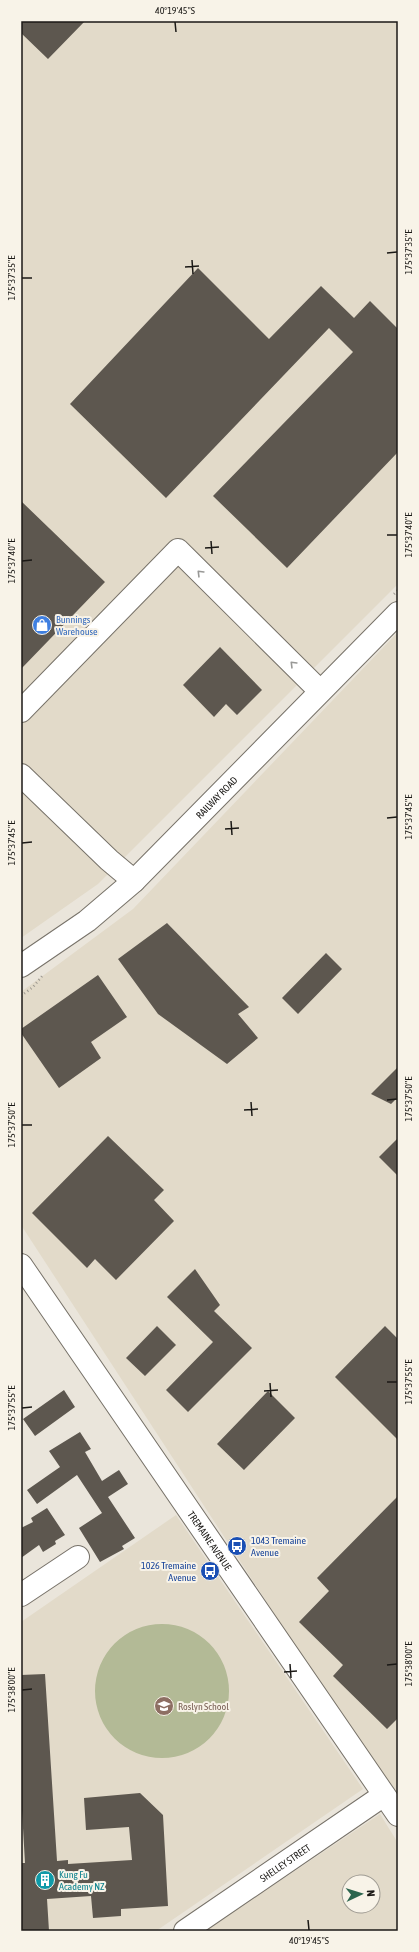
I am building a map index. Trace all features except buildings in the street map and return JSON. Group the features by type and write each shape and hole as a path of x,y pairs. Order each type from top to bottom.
{"main road":[{"path":"21,711 178,550 320,691"},
{"name":"RAILWAY ROAD","path":"21,966 87,921 134,881 398,613"},
{"path":"21,775 109,860 134,881"},
{"name":"TREMAINE AVENUE","path":"21,1265 394,1807"},
{"path":"21,1595 78,1557"},
{"name":"SHELLEY STREET","path":"185,1931 394,1807"}],"shaded area":[{"path":"21,21 398,21 398,584 98,884 21,938"},
{"path":"398,632 397,1802 21,1225 21,992 133,909"},
{"name":"Roslyn School","path":"176,1515 363,1789 156,1931 21,1931 21,1622"},
{"path":"380,1814 398,1843 398,1931 205,1931"}],"green space":[{"path":"162,1624 187,1629 209,1644 224,1666 229,1691 224,1716 209,1738 187,1753 162,1758 137,1753 115,1738 100,1716 95,1691 100,1666 115,1644 137,1629"}],"place":[{"name":"Bunnings Warehouse","path":"42,625"},
{"name":"1043 Tremaine Avenue","path":"237,1546"},
{"name":"1026 Tremaine Avenue","path":"210,1571"},
{"name":"Roslyn School","path":"164,1706"},
{"name":"Kung Fu Academy NZ","path":"45,1880"}]}
